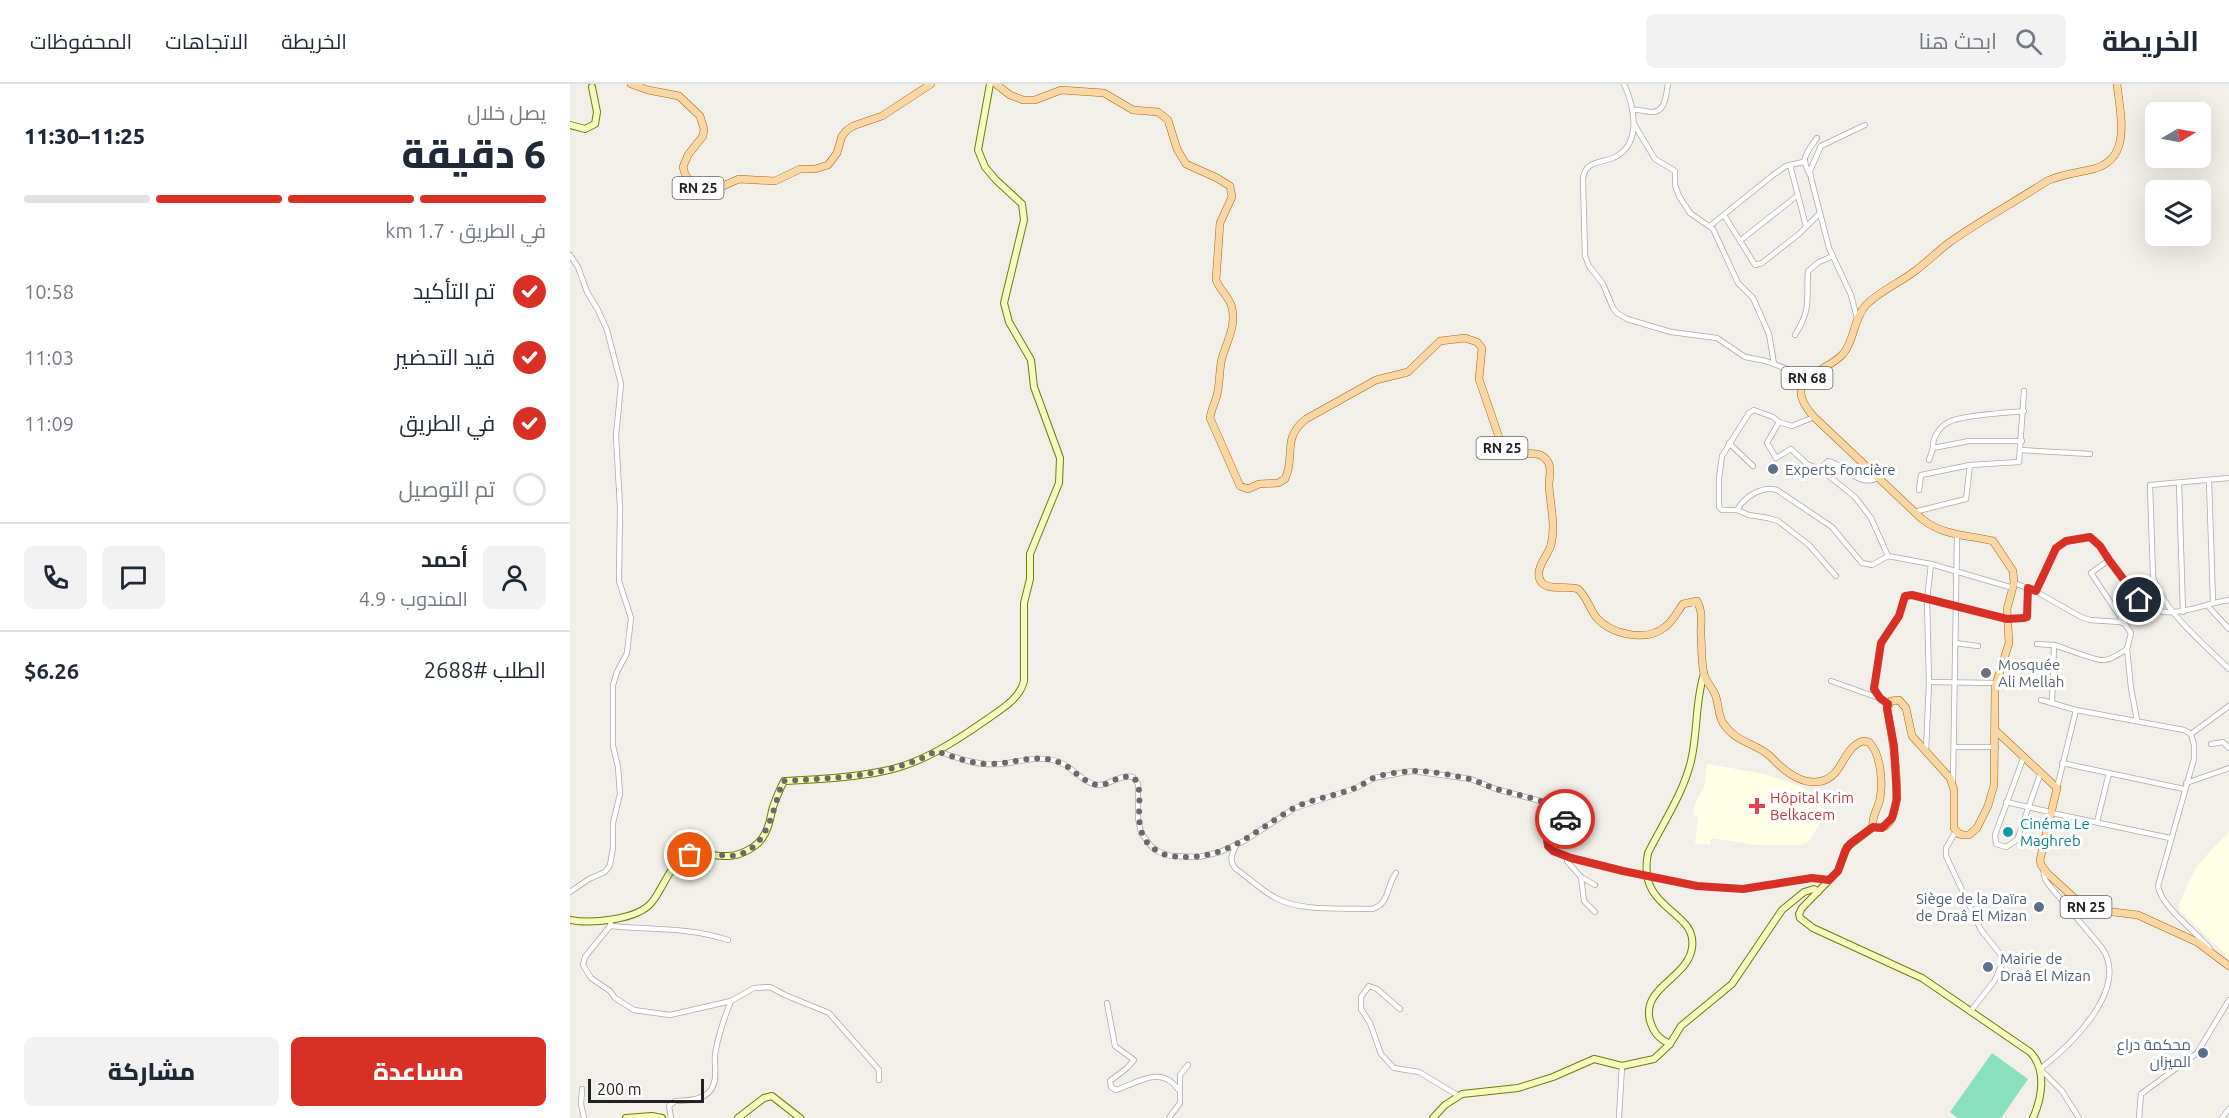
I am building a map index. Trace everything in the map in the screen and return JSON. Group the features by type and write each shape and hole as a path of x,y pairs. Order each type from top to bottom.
{"main road":[{"name":"RN 25","path":"631,84 679,96 700,116 704,129 703,136 688,155 683,167 688,180 696,187 709,192 739,179 775,182 800,169 815,169 828,165 837,153 847,130 882,116 931,84"},
{"name":"RN 25","path":"996,84 1010,95 1023,100 1035,100 1061,90 1104,93 1111,95 1132,110 1158,112 1168,120 1177,149 1186,164 1230,186 1232,197 1220,223 1215,280 1232,307 1233,320 1232,331 1222,358 1218,394 1210,418 1240,486 1248,489 1259,484 1278,483 1285,479 1292,438 1299,425 1306,419 1376,380 1408,372 1440,341 1465,338 1477,342 1482,348 1479,379 1503,449 1514,455 1538,454 1544,457 1550,466 1552,534 1549,551 1539,571 1542,583 1547,586 1578,589 1601,621 1613,629 1633,635 1659,631 1672,620 1683,604 1697,601 1702,615 1700,629 1704,674 1715,695 1722,722 1728,730 1743,742 1761,750 1784,771 1808,781 1823,781 1831,777 1841,767 1851,748 1863,741 1869,742 1876,752 1880,773 1880,798 1872,822 1873,827"},
{"name":"RN 68","path":"2014,586 2013,572 1993,541 1957,535 1934,527 1914,512 1814,417 1806,407 1802,395 1804,384 1808,377 1841,355 1848,344 1857,318 1872,300 1915,271 1951,242 2047,181 2061,175 2101,167 2112,159 2120,146 2122,136 2116,84"},
{"path":"1873,827 1882,828 1887,824 1897,806 1894,746 1887,708 1888,704 1895,700 1903,704 1912,736 1944,769 1953,784 1953,822 1956,831 1959,834 1969,835 1981,822 1994,785 1996,682 2009,643 2008,603 2014,586"},
{"path":"1995,730 2057,788 2040,860 2043,869"},
{"name":"RN 25","path":"2043,869 2081,904 2097,910 2138,915 2198,942 2229,966"},
{"path":"2216,955 2229,970"}],"street":[{"path":"879,1080 879,1070 830,1013 770,987 754,988 731,1001 670,1015 634,1010 591,978 582,962 611,923 647,908 679,861 690,855 707,852 727,856 752,848 763,838 771,822 773,806 783,781 886,771 936,751 1000,710 1023,688 1024,603 1030,579 1030,554 1059,483 1060,458 1034,387 1031,360 1009,322 1005,303 1024,220 1022,204 985,167 978,150 990,84"},
{"path":"1624,84 1634,124 1655,159 1675,171 1675,185 1679,196 1690,213 1710,225 1720,241 1738,283 1750,293 1756,303 1769,334 1774,364"},
{"path":"1632,110 1657,111 1664,104 1668,84"},
{"path":"570,125 585,129 595,124 597,112 591,85"},
{"path":"1634,124 1628,145 1623,151 1614,157 1587,166 1583,172 1585,256 1589,266 1603,284 1613,308 1627,319 1671,332 1717,338 1745,357 1774,364 1808,377"},
{"path":"1857,318 1851,295 1833,256 1819,214 1810,171 1821,146 1866,125"},
{"path":"1811,178 1803,162 1817,138"},
{"path":"1710,225 1773,175 1790,165 1803,162"},
{"path":"1790,165 1806,226"},
{"path":"1741,240 1798,195"},
{"path":"1724,215 1755,265 1762,263 1799,234 1819,214"},
{"path":"570,255 578,267 587,292 607,330 621,384 616,436 620,507 619,581 630,618 627,653 613,685 613,746 618,767 620,794 613,823 610,865 605,873 589,879 570,892"},
{"path":"1795,335 1805,320 1809,294 1808,271 1818,262 1833,256"},
{"path":"1919,490 1921,475 1970,465 2019,462 2024,391"},
{"path":"1814,417 1792,426 1754,410 1749,413 1722,456 1718,502 1722,510 1737,510 1778,521 1809,545 1836,576"},
{"path":"1929,460 1935,437 1948,422 2024,411"},
{"path":"1779,422 1767,443 1776,458 1791,449 1807,464 1820,469 1855,497 1871,518 1888,556"},
{"path":"1933,448 1970,441 2022,441"},
{"path":"1729,443 1753,466"},
{"path":"2021,450 2090,454"},
{"path":"1820,469 1828,461 1860,480 1878,478"},
{"path":"1914,512 1966,499 1970,465"},
{"path":"2229,478 2150,485 2153,577 2159,593 2229,669"},
{"path":"2209,480 2213,602"},
{"path":"2179,483 2183,612"},
{"path":"1737,510 1758,491 1769,488 1777,490 1832,527 1862,563 1872,565 1888,556 1931,564 2028,588 2081,617 2090,620 2120,622 2128,626"},
{"path":"1953,784 1954,606 1957,535"},
{"path":"2036,591 2056,548 2066,541 2090,537 2100,546 2139,600 2153,609 2176,614 2213,602 2229,600"},
{"path":"2109,560 2091,573 2131,633 2127,649 2137,720"},
{"path":"1926,751 1929,682 1927,600 1931,564"},
{"path":"1880,698 1874,689 1882,639 1899,616 1905,596 1912,595 2007,619 2027,617 2028,588"},
{"path":"2207,605 2229,629"},
{"path":"1955,643 1978,646"},
{"path":"2037,644 2071,649 2102,661 2127,649"},
{"path":"2052,703 2054,645"},
{"path":"1670,1044 1658,1038 1653,1029 1649,1017 1650,1006 1653,996 1680,972 1689,960 1692,938 1683,920 1653,894 1646,864 1648,854 1681,790 1690,764 1698,725 1700,686 1704,674"},
{"path":"1831,681 1880,698 1888,704"},
{"path":"1929,682 1996,682"},
{"path":"2041,700 2076,710 2184,730 2192,734"},
{"path":"2192,734 2229,706"},
{"path":"2057,788 2076,710"},
{"path":"2192,734 2194,759 2158,886 2159,895 2165,904 2198,934 2216,955"},
{"path":"2211,744 2223,742 2229,748"},
{"path":"1954,747 1996,747"},
{"path":"936,751 965,761 987,764 1002,764 1025,759 1059,762 1086,782 1102,785 1120,777 1133,777 1138,784 1138,818 1142,833 1151,846 1171,856 1199,857 1220,852 1295,808 1356,788 1374,778 1412,771 1470,779 1566,811 1568,814 1566,819 1550,826 1546,832 1546,840 1553,851 1571,858 1697,886 1743,889 1812,878 1829,880"},
{"path":"2024,756 1995,835 1996,844 2006,847 2017,840 2041,772"},
{"path":"2062,763 2184,789"},
{"path":"2186,783 2229,768"},
{"path":"2097,822 2109,773"},
{"path":"2006,802 2170,838"},
{"path":"1873,827 1847,847 1838,871 1800,911 1799,916 1803,922 1922,978 2030,1052 2040,1068 2062,1091 2079,1118"},
{"path":"1956,831 1946,848 1947,856 1981,930 2003,962 1995,980 1970,1012"},
{"path":"1237,844 1231,857 1231,863 1236,869 1273,897 1287,903 1332,908 1372,909 1380,907 1384,903 1396,873"},
{"path":"1571,858 1567,861 1581,878 1595,885"},
{"path":"2040,1068 2059,1055 2094,1016 2110,982 2111,968 2109,957 2049,885 2043,869"},
{"path":"1581,878 1584,901 1595,912"},
{"path":"1433,1118 1445,1105 1462,1094 1518,1088 1553,1077 1594,1059 1622,1066 1654,1059 1670,1044 1681,1026 1732,984 1782,910 1804,892 1814,889 1818,892"},
{"path":"570,920 689,930 728,940"},
{"path":"1400,1009 1377,989 1369,986 1362,997 1361,1009 1370,1023 1381,1054 1394,1068 1419,1072 1459,1096"},
{"path":"2139,1118 2141,1094 2197,1053 2229,1000"},
{"path":"671,1118 669,1106 675,1101 692,1101 706,1095 712,1089 715,1083 716,1054 731,1001"},
{"path":"1107,1003 1114,1046 1134,1060 1110,1081 1111,1087 1116,1090 1160,1075 1171,1079 1178,1089"},
{"path":"1169,1118 1180,1103 1178,1089 1180,1075 1188,1065"},
{"path":"1619,1118 1622,1066"},
{"path":"2033,1118 2040,1101 2040,1068"},
{"path":"582,1089 581,1104 584,1118"},
{"path":"738,1118 764,1098 772,1096 800,1118"},
{"path":"2222,1118 2229,1110"},
{"path":"626,1118 652,1116 662,1118"}],"shaded area":[{"name":"Hôpital Krim Belkacem","path":"1707,764 1765,774 1802,787 1814,795 1825,815 1810,840 1803,845 1756,845 1711,838 1710,845 1695,843 1698,817 1693,815 1696,801 1704,788"},
{"path":"2229,831 2229,958 2180,911 2178,906 2196,867"}],"green space":[{"path":"1992,1053 2028,1079 2001,1118 1958,1118 1950,1112"}],"way so far":[{"path":"690,855 707,852 727,856 752,848 763,838 771,822 773,806 783,781 886,771 936,751 965,761 987,764 1002,764 1025,759 1050,760 1059,762 1086,782 1102,785 1120,777 1133,777 1138,784 1138,818 1142,833 1151,846 1171,856 1199,857 1220,852 1244,841 1295,808 1356,788 1374,778 1412,771 1470,779 1496,789 1544,802 1566,811 1568,814 1565,819"}],"place":[{"name":"Experts foncière","path":"1773,469"},
{"name":"Mosquée Ali Mellah","path":"1986,673"},
{"name":"Hôpital Krim Belkacem","path":"1757,806"},
{"name":"Cinéma Le Maghreb","path":"2008,832"},
{"name":"Siège de la Daïra de Draâ El Mizan","path":"2039,907"},
{"name":"Mairie de Draâ El Mizan","path":"1988,967"},
{"name":"محكمة دراع الميزان","path":"2203,1053"}],"route":[{"path":"1565,819 1550,826 1546,832 1548,846 1553,851 1623,871 1697,886 1743,889 1812,878 1829,880 1838,871 1847,847 1873,827 1882,828 1887,824 1897,806 1894,746 1888,704 1874,689 1882,639 1896,622 1905,596 1908,594 2007,619 2024,618 2027,617 2028,588 2036,591 2056,548 2066,541 2090,537 2100,546 2139,600"}]}
